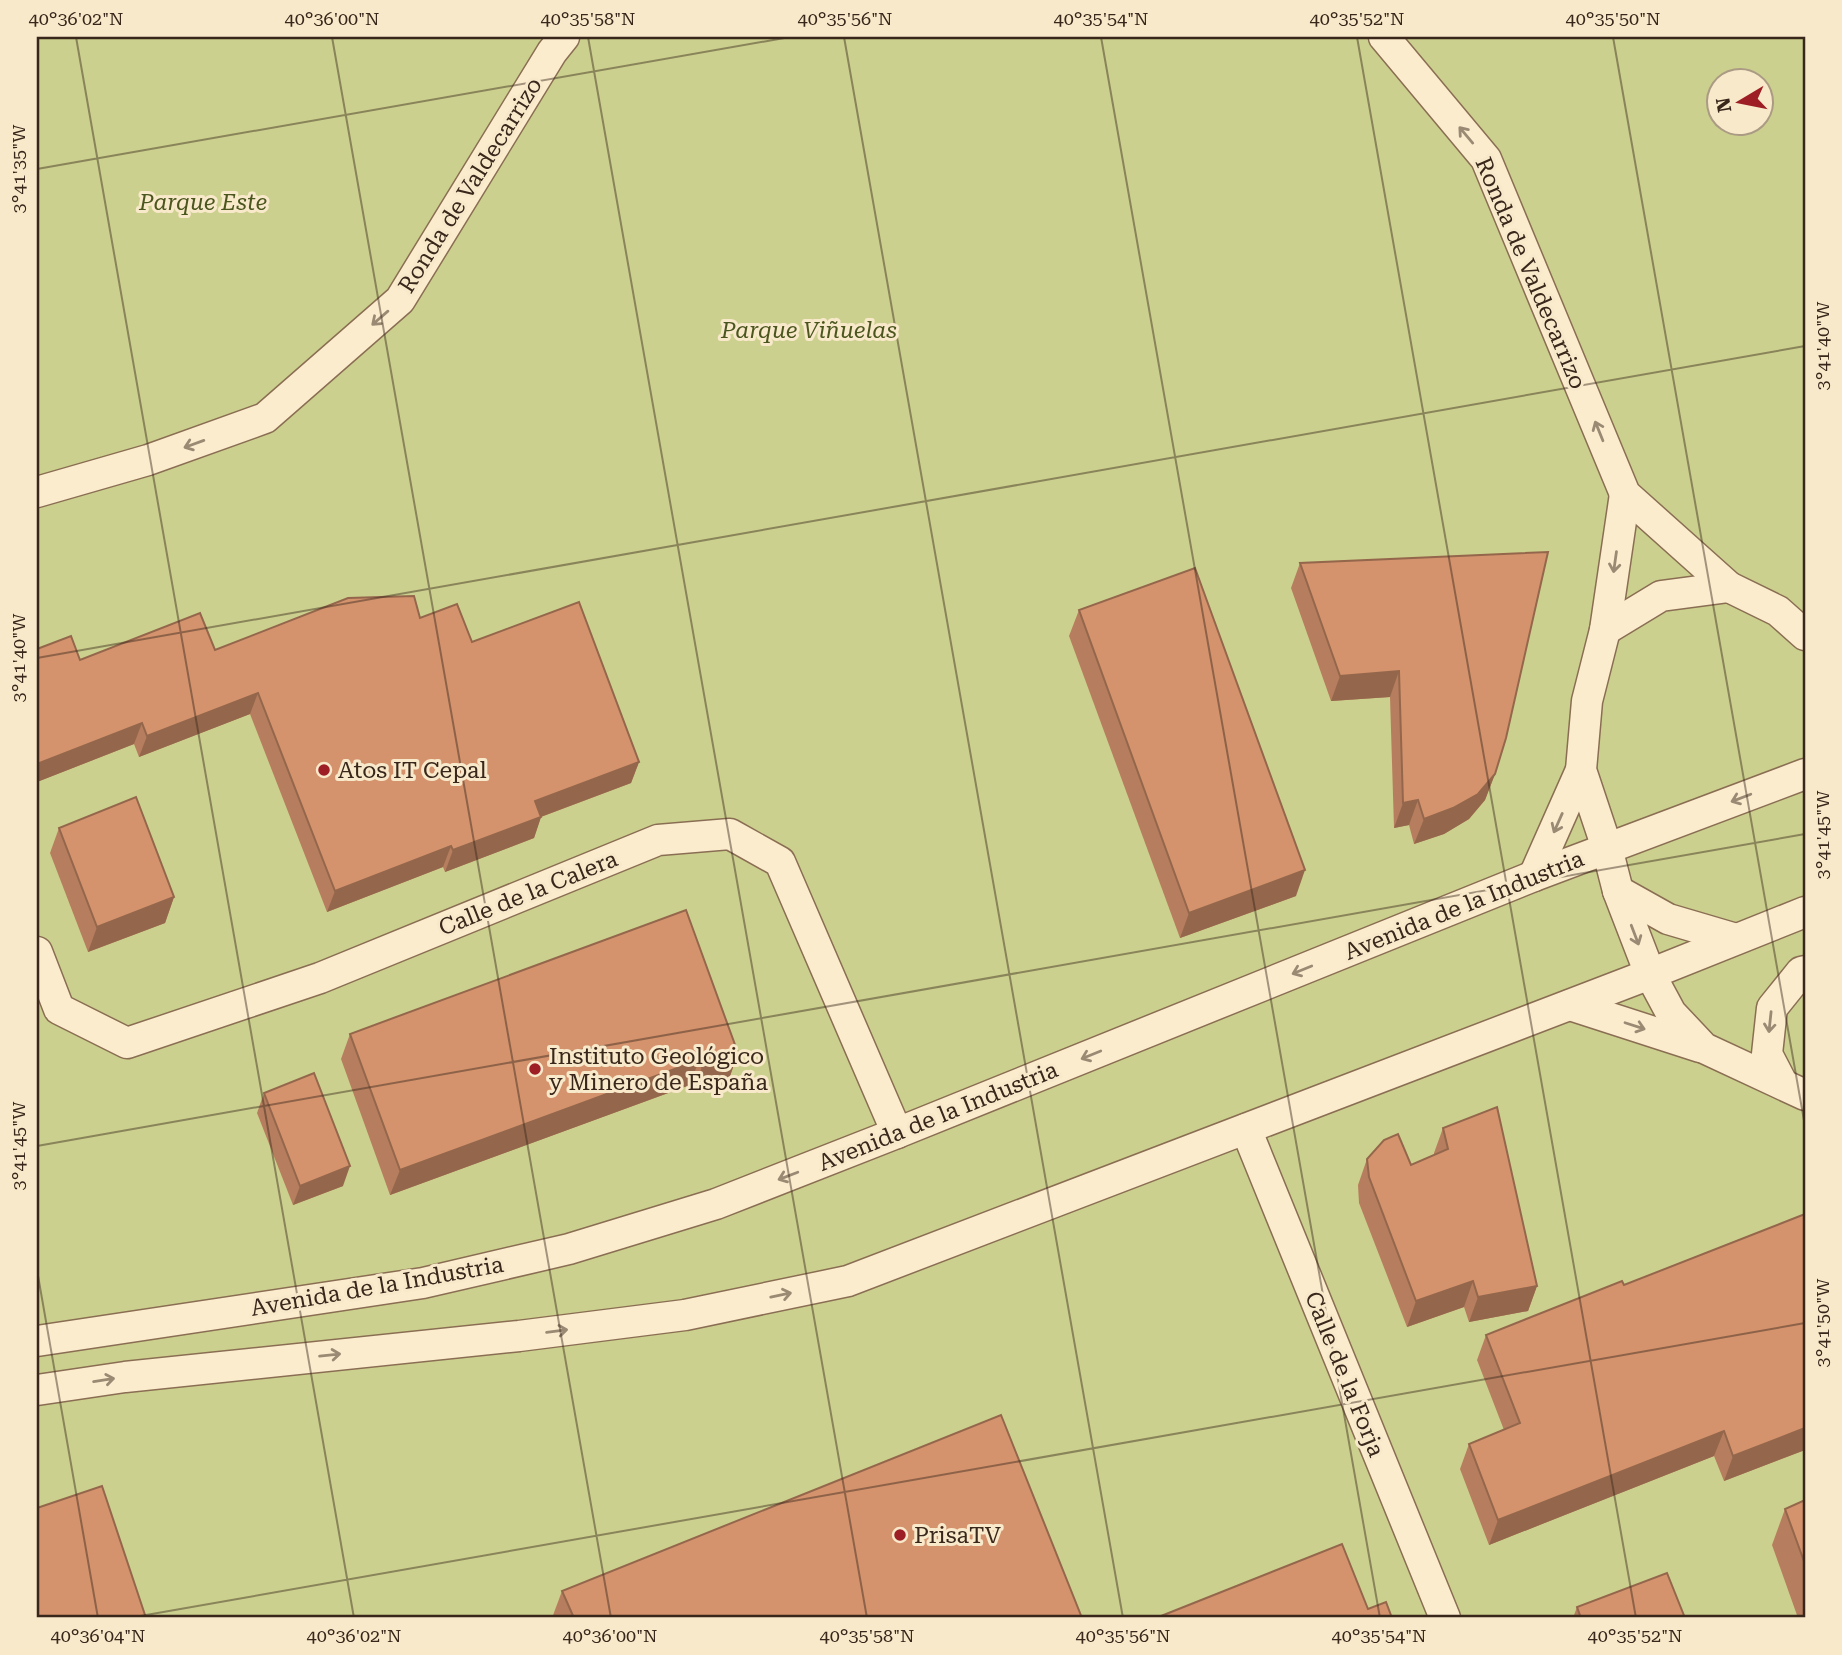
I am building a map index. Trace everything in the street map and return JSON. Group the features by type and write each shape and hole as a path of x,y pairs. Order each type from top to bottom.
{"street":[{"name":"Ronda de Valdecarrizo","path":"37,492 148,460 265,418 400,300 552,52 564,37"},
{"name":"Ronda de Valdecarrizo","path":"1384,37 1486,159 1625,494"},
{"path":"1625,494 1729,587 1778,611 1805,635"},
{"path":"1534,876 1581,770 1587,701 1605,631 1625,494"},
{"path":"1605,631 1661,596 1729,587"},
{"path":"1581,770 1618,891 1650,974 1671,1013 1704,1048"},
{"name":"Avenida de la Industria","path":"37,1341 423,1283 569,1250 716,1204 1534,876 1805,774"},
{"name":"Calle de la Calera","path":"37,953 59,1009 127,1043 320,978 658,840 730,834 780,862 897,1133"},
{"path":"1618,891 1668,919 1736,939"},
{"path":"37,1390 125,1377 519,1336 685,1315 848,1281 1570,1005 1805,912"},
{"path":"1794,1089 1767,1054 1772,1007 1801,972 1805,971"},
{"path":"1570,1005 1704,1048 1794,1089"},
{"name":"Calle de la Forja","path":"1246,1129 1445,1618"}],"green space":[{"path":"37,37 1805,37 1805,1618 37,1618"}],"building":[{"path":"1548,552 1506,738 1495,774 1478,794 1453,808 1424,819 1418,800 1403,803 1399,671 1340,676 1300,563"},
{"path":"1195,568 1305,870 1189,913 1079,610"},
{"path":"414,596 420,618 457,604 472,642 579,602 639,762 535,801 541,817 453,850 451,846 335,891 258,693 147,736 142,723 37,764 37,649 71,636 80,660 200,613 215,650 348,598"},
{"path":"136,797 174,897 97,927 59,828"},
{"name":"Instituto Geológico y Minero de España","path":"686,910 738,1053 702,1067 699,1060 400,1170 350,1034"},
{"path":"314,1073 350,1166 300,1186 264,1093"},
{"path":"1497,1107 1537,1286 1478,1297 1473,1281 1416,1301 1369,1177 1367,1159 1384,1140 1398,1134 1411,1165 1448,1149 1443,1128"},
{"path":"1805,1214 1805,1428 1733,1456 1724,1431 1498,1520 1469,1444 1520,1423 1486,1335 1622,1281 1624,1285"},
{"name":"PrisaTV","path":"1001,1415 1082,1618 574,1618 562,1591"},
{"path":"102,1486 146,1618 37,1618 37,1508"},
{"path":"1805,1500 1805,1564 1785,1509"},
{"path":"1342,1544 1368,1609 1386,1602 1392,1618 1156,1618"},
{"path":"1667,1573 1685,1618 1581,1618 1577,1607"}],"place":[{"name":"Atos IT Cepal","path":"324,770"},
{"name":"Instituto Geológico y Minero de España","path":"535,1069"},
{"name":"PrisaTV","path":"900,1535"}],"park label":[{"name":"Parque Este","path":"203,202"},
{"name":"Parque Viñuelas","path":"809,330"}]}
